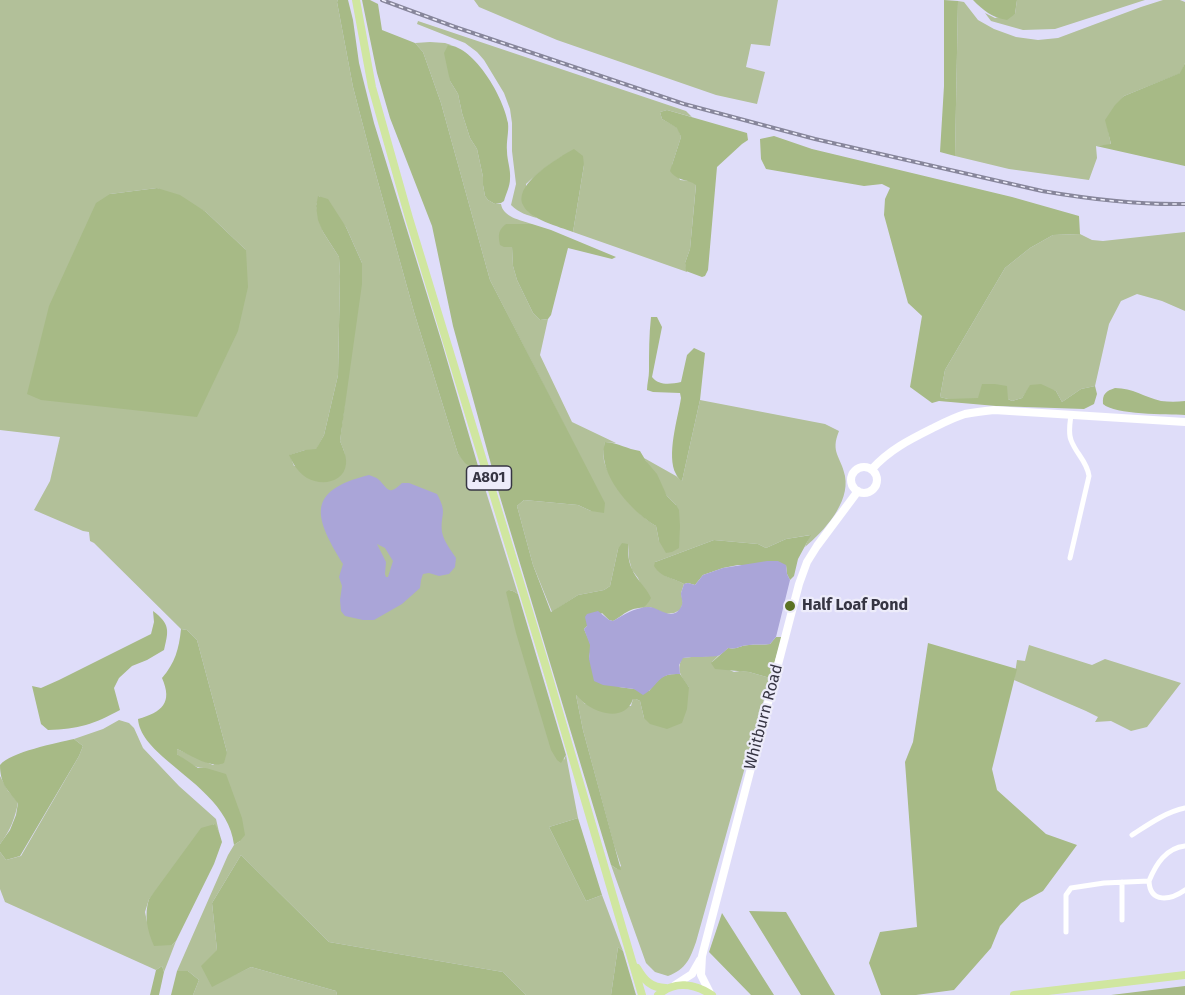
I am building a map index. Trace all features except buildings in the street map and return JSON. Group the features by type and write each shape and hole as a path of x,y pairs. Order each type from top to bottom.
{"main road":[{"name":"A801","path":"356,0 372,87 403,196 545,664 642,995"},
{"path":"872,469 896,447 964,414 994,410 1185,422"},
{"path":"861,467 872,469 876,473 876,485 868,493 858,492 850,480 853,471 861,467"},
{"name":"Whitburn Road","path":"711,994 701,975 702,956 799,584 807,562 817,546 858,492"},
{"name":"A801","path":"631,954 645,981 657,988 687,984 711,994"},
{"name":"Whitburn Road","path":"670,988 692,974 702,956"},
{"path":"1014,995 1185,975"},
{"path":"658,995 670,988"}],"street":[{"path":"1070,558 1089,476 1088,467 1071,441 1071,415"},
{"path":"1132,835 1158,818 1185,808"},
{"path":"1185,846 1173,848 1166,853 1149,881 1151,893 1158,897 1166,898 1185,890"},
{"path":"1066,932 1066,895 1071,888 1104,883 1149,881"},
{"path":"1122,882 1122,921"}],"green space":[{"path":"0,0 338,0 353,87 414,312 458,454 472,468 478,466 518,594 509,590 564,760 566,755 578,818 549,827 586,901 602,895 623,951 618,947 611,995 526,995 503,972 329,942 241,855 212,903 217,950 212,986 251,967 336,991 337,995 193,995 199,980 188,971 177,971 228,855 234,845 240,841 206,768 194,766 177,754 177,749 213,765 227,752 197,640 187,630 181,629 90,541 89,532 34,510 50,481 60,437 0,430","holes":["157,188 206,212 246,250 110,194","319,196 346,227 362,263 340,441 346,464 294,466 290,455 305,450 316,450 324,435 338,375 339,257 323,232 316,206"]},
{"path":"338,0 348,0 359,63 374,123 478,466 472,468 458,454 414,312 353,87"},
{"path":"362,0 370,0 378,4 382,30 415,43 423,52 441,103 490,280 605,503 604,513 591,511 578,505 524,500 517,506 533,565 551,612 578,595 604,590 610,586 618,549 622,543 628,544 631,566 651,598 644,606 629,611 613,621 602,613 587,626 584,629 591,645 589,659 619,687 649,691 662,677 669,674 680,674 689,687 687,709 682,723 667,729 650,724 644,718 640,701 636,699 633,699 625,710 613,714 585,704 576,695 583,730 621,870 611,865 500,497 453,326 432,226 390,118 377,73"},
{"path":"474,0 778,0 770,46 751,44 746,67 765,72 757,104 716,95 557,40 479,7"},
{"path":"944,0 958,1 955,156 940,152 944,86"},
{"path":"973,0 1017,0 1015,14 1007,20 996,17"},
{"path":"1017,0 1145,0 1055,29 1023,30 991,21 985,13 995,18 1015,14"},
{"path":"1163,0 1185,2 1185,63 1181,73 1124,96 1106,120 1111,145 1096,146 1097,158 1089,180 1009,169 955,156 958,1 964,2 978,20 994,29 1016,37 1038,40 1058,38"},
{"path":"418,21 686,111 692,117 667,110 660,112 662,119 678,128 681,137 672,165 680,180 696,184 690,249 685,263 687,272 573,232 584,165 574,150 549,165 526,184 528,211 537,218 520,212 511,205 516,184 512,151 512,123 504,93 477,52 465,43 417,24"},
{"path":"430,42 451,45 448,45 450,81 458,94 470,138 477,149 485,196 495,204 501,204 509,215 532,224 506,224 504,247 512,246 513,266 517,280 533,313 540,320 548,319 540,355 572,422 616,443 605,442 604,461 618,489 632,506 656,526 659,541 676,505 667,496 644,458 682,481 700,400 825,424 839,431 836,450 845,476 844,496 834,516 805,547 810,535 786,539 766,548 758,544 714,540 655,562 665,575 684,584 681,593 683,603 680,610 665,614 650,607 641,609 648,602 632,570 628,544 618,549 610,586 604,590 578,595 552,612 533,565 517,506 524,500 578,505 591,511 604,503 490,280 441,103 423,52 415,43"},
{"path":"448,45 458,48 478,64 487,75 501,101 508,123 507,148 510,179 504,201 501,203 495,204 485,196 477,149 470,138 458,94 450,81 444,53"},
{"path":"1185,63 1185,166 1096,146 1111,144 1105,120 1124,96 1180,73"},
{"path":"667,110 747,133 748,140 717,167 708,270 702,277 686,271 685,263 690,249 696,185 676,177 670,171 681,137 677,128 662,119 660,112"},
{"path":"774,136 812,149 1012,197 1079,216 1080,234 1053,235 1030,248 1005,268 945,370 940,397 978,398 982,384 995,384 1007,386 1008,399 1012,401 1022,398 1030,385 1041,384 1056,391 1062,402 1081,389 1095,386 1097,394 1094,404 1084,409 996,406 939,401 932,403 910,387 922,316 908,303 884,215 885,199 890,188 882,184 864,186 766,169 761,159 760,139"},
{"path":"574,149 583,156 584,165 573,232 545,222 526,210 522,197 531,180 539,172"},
{"path":"157,188 180,195 206,212 246,250 248,287 238,331 197,417 41,400 27,394 49,306 96,203 110,194"},
{"path":"318,196 328,199 346,227 362,263 362,284 340,441 346,464 341,475 325,482 304,476 296,468 289,455 316,449 324,435 338,375 339,257 318,220 316,206"},
{"path":"506,224 532,224 616,257 612,259 568,248 551,315 548,319 540,320 533,313 517,280 513,266 512,247 500,245 499,233"},
{"path":"1185,232 1185,311 1137,294 1121,301 1109,324 1095,386 1081,389 1062,402 1056,391 1031,385 1022,398 1012,401 940,397 945,370 1005,268 1030,248 1053,235 1080,234 1092,240 1103,241"},
{"path":"651,317 657,317 662,327 652,377 658,382 665,384 681,382 687,355 694,348 705,353 700,400 682,481 676,475 672,457 680,393 647,390"},
{"path":"1115,388 1127,389 1161,401 1185,401 1185,415 1129,412 1109,408 1103,404 1103,398 1107,392"},
{"path":"605,442 640,451 657,474 667,496 679,510 679,548 666,553 659,541 656,526 636,511 618,490 606,466"},
{"path":"811,535 798,559 794,576 790,580 786,565 738,565 703,575 695,585 684,584 664,575 654,566 655,562 714,540 758,544 766,548 786,539"},
{"path":"509,590 518,594 566,755 561,763 551,750 516,633 506,592"},
{"path":"153,611 163,620 167,628 164,650 132,666 119,678 114,688 120,710 78,727 48,730 41,724 32,686 41,688 151,634 154,622"},
{"path":"181,629 187,630 197,640 227,752 224,763 219,764 201,761 177,749 177,754 198,768 226,774 242,818 245,835 234,845 231,831 217,806 155,749 143,735 139,725 138,719 159,710 166,700 162,678 176,655"},
{"path":"776,637 782,637 770,678 749,672 715,669 711,663 728,648 770,644"},
{"path":"928,643 1017,669 992,769 997,790 1046,834 1077,845 1043,891 1021,903 1000,926 991,948 954,990 916,995 881,995 869,963 880,932 917,927 905,762 913,742"},
{"path":"1029,645 1092,665 1105,659 1181,683 1147,727 1131,731 1111,721 1095,722 1098,717 1014,680 1017,660 1025,661"},
{"path":"719,655 712,662 734,672 749,672 770,678 692,954 679,970 668,976 655,972 646,963 611,865 617,869 621,866 583,730 576,695 585,704 631,706 633,699 636,699 640,701 644,718 689,687 680,673 679,666 682,658"},
{"path":"119,720 129,723 134,728 143,748 179,786 216,819 219,832 214,824 149,899 145,912 147,922 172,945 176,941 164,972 162,966 156,970 5,902 0,889 0,852 6,860 21,856 79,756 83,746 74,739 103,729"},
{"path":"74,739 83,746 79,756 20,856 6,860 0,852 0,844 10,830 18,803 3,782 0,765 24,752"},
{"path":"0,776 8,791 18,802 12,824 0,844"},
{"path":"578,818 602,895 586,901 549,827"},
{"path":"215,824 222,842 214,864 176,941 172,945 154,946 147,922 149,899 201,828"},
{"path":"241,855 329,942 503,972 526,995 337,995 336,991 251,967 212,987 201,966 217,950 212,903"},
{"path":"749,911 786,912 835,995 801,995"},
{"path":"722,913 774,995 751,995 709,952"},
{"path":"618,947 623,951 636,995 611,995"},
{"path":"162,966 164,972 159,995 150,995 156,970"},
{"path":"177,971 188,971 199,980 193,995 171,995"},
{"path":"1185,986 1185,995 1111,995"}],"shaded area":[{"path":"369,475 377,478 388,490 394,490 402,483 409,483 437,494 443,510 443,536 456,558 455,567 449,574 439,576 423,574 420,588 402,604 374,620 345,616 341,611 342,586 339,577 343,564 333,548 322,520 321,508 325,498 334,489","holes":["377,544 385,548 393,561 388,577 385,574 386,562"]},
{"name":"Half Loaf Pond","path":"778,561 786,565 790,580 776,637 770,644 728,648 717,656 683,658 679,665 680,674 666,675 643,695 634,689 603,685 594,681 589,659 590,645 584,629 587,626 585,617 587,614 598,611 613,621 630,612 652,607 673,614 682,605 681,593 684,584 695,585 703,575 723,568"}],"railway":[{"path":"382,0 684,104 815,139 1042,191 1113,201 1185,204"}],"place":[{"name":"Half Loaf Pond","path":"790,606"}]}
